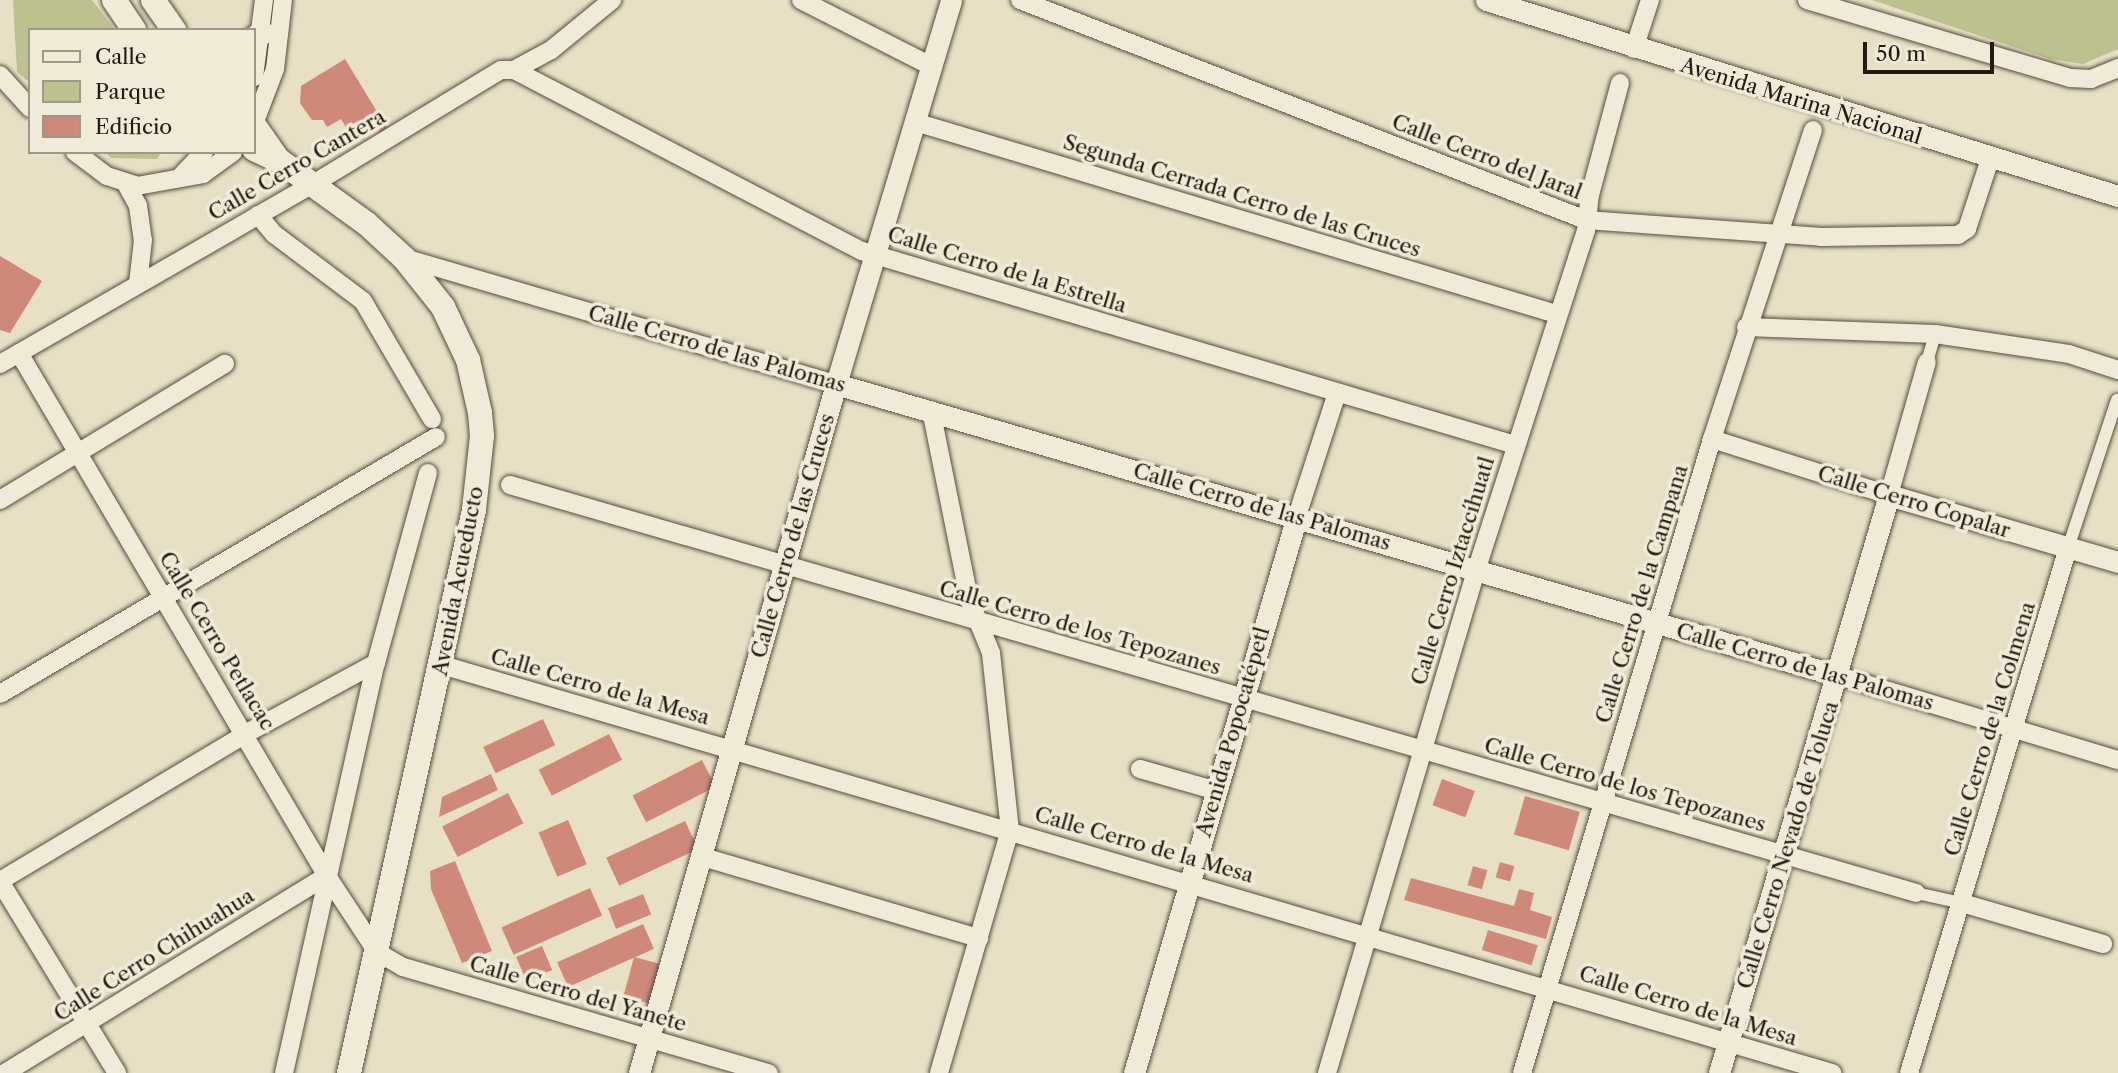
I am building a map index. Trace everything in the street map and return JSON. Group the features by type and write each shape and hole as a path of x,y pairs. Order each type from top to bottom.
{"main road":[{"path":"114,0 133,28"},
{"path":"153,0 173,28"},
{"name":"Avenida Acueducto","path":"256,127 280,161"},
{"name":"Avenida Acueducto","path":"256,150 280,161 310,186 367,224 404,258 443,307 459,340 481,425 474,510 442,665 349,1073"}],"street":[{"path":"256,56 264,0"},
{"path":"256,119 275,69 283,0"},
{"name":"Calle Cerro Cantera","path":"0,364 310,186 501,70 514,70 551,50 612,0"},
{"path":"801,0 931,66"},
{"name":"Calle Cerro de las Cruces","path":"639,1073 703,857 731,749 836,384 951,0"},
{"name":"Calle Cerro del Jaral","path":"1020,0 1586,220 1832,237 1962,235 1990,159"},
{"name":"Avenida Marina Nacional","path":"1486,0 1634,49 2118,196"},
{"path":"1634,49 1650,0"},
{"path":"1808,0 2071,78 2091,79 2118,68"},
{"name":"Calle Cerro de la Estrella","path":"514,70 874,254 1516,445"},
{"path":"0,75 28,106"},
{"name":"Calle Cerro Iztaccíhuatl","path":"1326,1073 1476,571 1586,220 1620,83"},
{"name":"Segunda Cerrada Cerro de las Cruces","path":"915,122 1556,314"},
{"name":"Calle Cerro de la Campana","path":"1522,1073 1746,327 1813,130"},
{"path":"78,154 126,184 138,206 144,240 138,283"},
{"path":"173,182 203,154"},
{"path":"126,184 173,182 204,174 230,154"},
{"path":"258,215 275,234 363,300 432,419"},
{"name":"Calle Cerro de las Palomas","path":"404,258 1297,516 2118,760"},
{"path":"1746,327 1935,334 2069,354 2118,370"},
{"name":"Calle Cerro Nevado de Toluca","path":"1719,1073 1839,676 1935,334"},
{"name":"Calle Cerro Petlacac","path":"19,353 247,733 327,876 377,952"},
{"path":"0,500 225,364"},
{"name":"Avenida Popocatépetl","path":"1134,1073 1242,699 1337,393"},
{"name":"Calle Cerro de la Colmena","path":"1909,1073 1962,903 2012,728 2117,400"},
{"path":"931,410 969,599 991,653 1010,830 939,1073"},
{"path":"0,694 163,595 436,437"},
{"name":"Calle Cerro Copalar","path":"1712,439 1889,495 2118,562"},
{"path":"284,1073 376,663 428,473"},
{"name":"Calle Cerro de los Tepozanes","path":"510,485 1603,804 1916,893 1962,903"},
{"path":"117,1073 0,881 247,733 376,663"},
{"name":"Calle Cerro de la Mesa","path":"442,665 1190,881 1832,1073"},
{"path":"1140,769 1217,791"},
{"path":"703,857 979,938"},
{"name":"Calle Cerro Chihuahua","path":"5,1073 327,876"},
{"path":"1962,903 2103,944"},
{"name":"Calle Cerro del Yanete","path":"377,952 402,967 769,1073"}],"green space":[{"path":"13,0 92,0 113,28 28,28 28,81 17,72"},
{"path":"1872,0 2118,0 2118,49 2083,64 2050,59"},
{"path":"107,154 160,154 157,159 111,158"}],"building":[{"path":"345,59 387,128 380,132 376,127 354,140 341,119 327,127 323,120 312,120 300,103 301,86"},
{"path":"0,256 42,281 10,333 0,330"},
{"path":"543,719 555,745 495,773 483,747"},
{"path":"609,734 622,760 552,796 539,770"},
{"path":"702,760 716,787 646,822 633,795"},
{"path":"491,774 498,790 439,817 442,797"},
{"path":"1442,779 1475,791 1465,817 1432,805"},
{"path":"508,793 523,823 458,857 442,827"},
{"path":"1525,796 1580,812 1569,850 1514,834"},
{"path":"568,820 587,864 557,877 539,833"},
{"path":"685,821 698,849 619,886 606,858"},
{"path":"455,861 492,951 462,963 431,889 430,871"},
{"path":"1500,862 1514,866 1510,882 1496,877"},
{"path":"1473,866 1487,870 1482,889 1467,885"},
{"path":"1411,878 1514,906 1519,889 1534,893 1530,910 1552,917 1546,939 1404,900"},
{"path":"590,888 602,915 514,955 501,927"},
{"path":"643,894 651,914 616,929 608,908"},
{"path":"643,924 654,949 568,987 557,962"},
{"path":"1488,930 1538,945 1532,965 1482,950"},
{"path":"542,946 552,970 526,981 516,957"},
{"path":"634,957 660,964 649,1004 623,997"}]}
